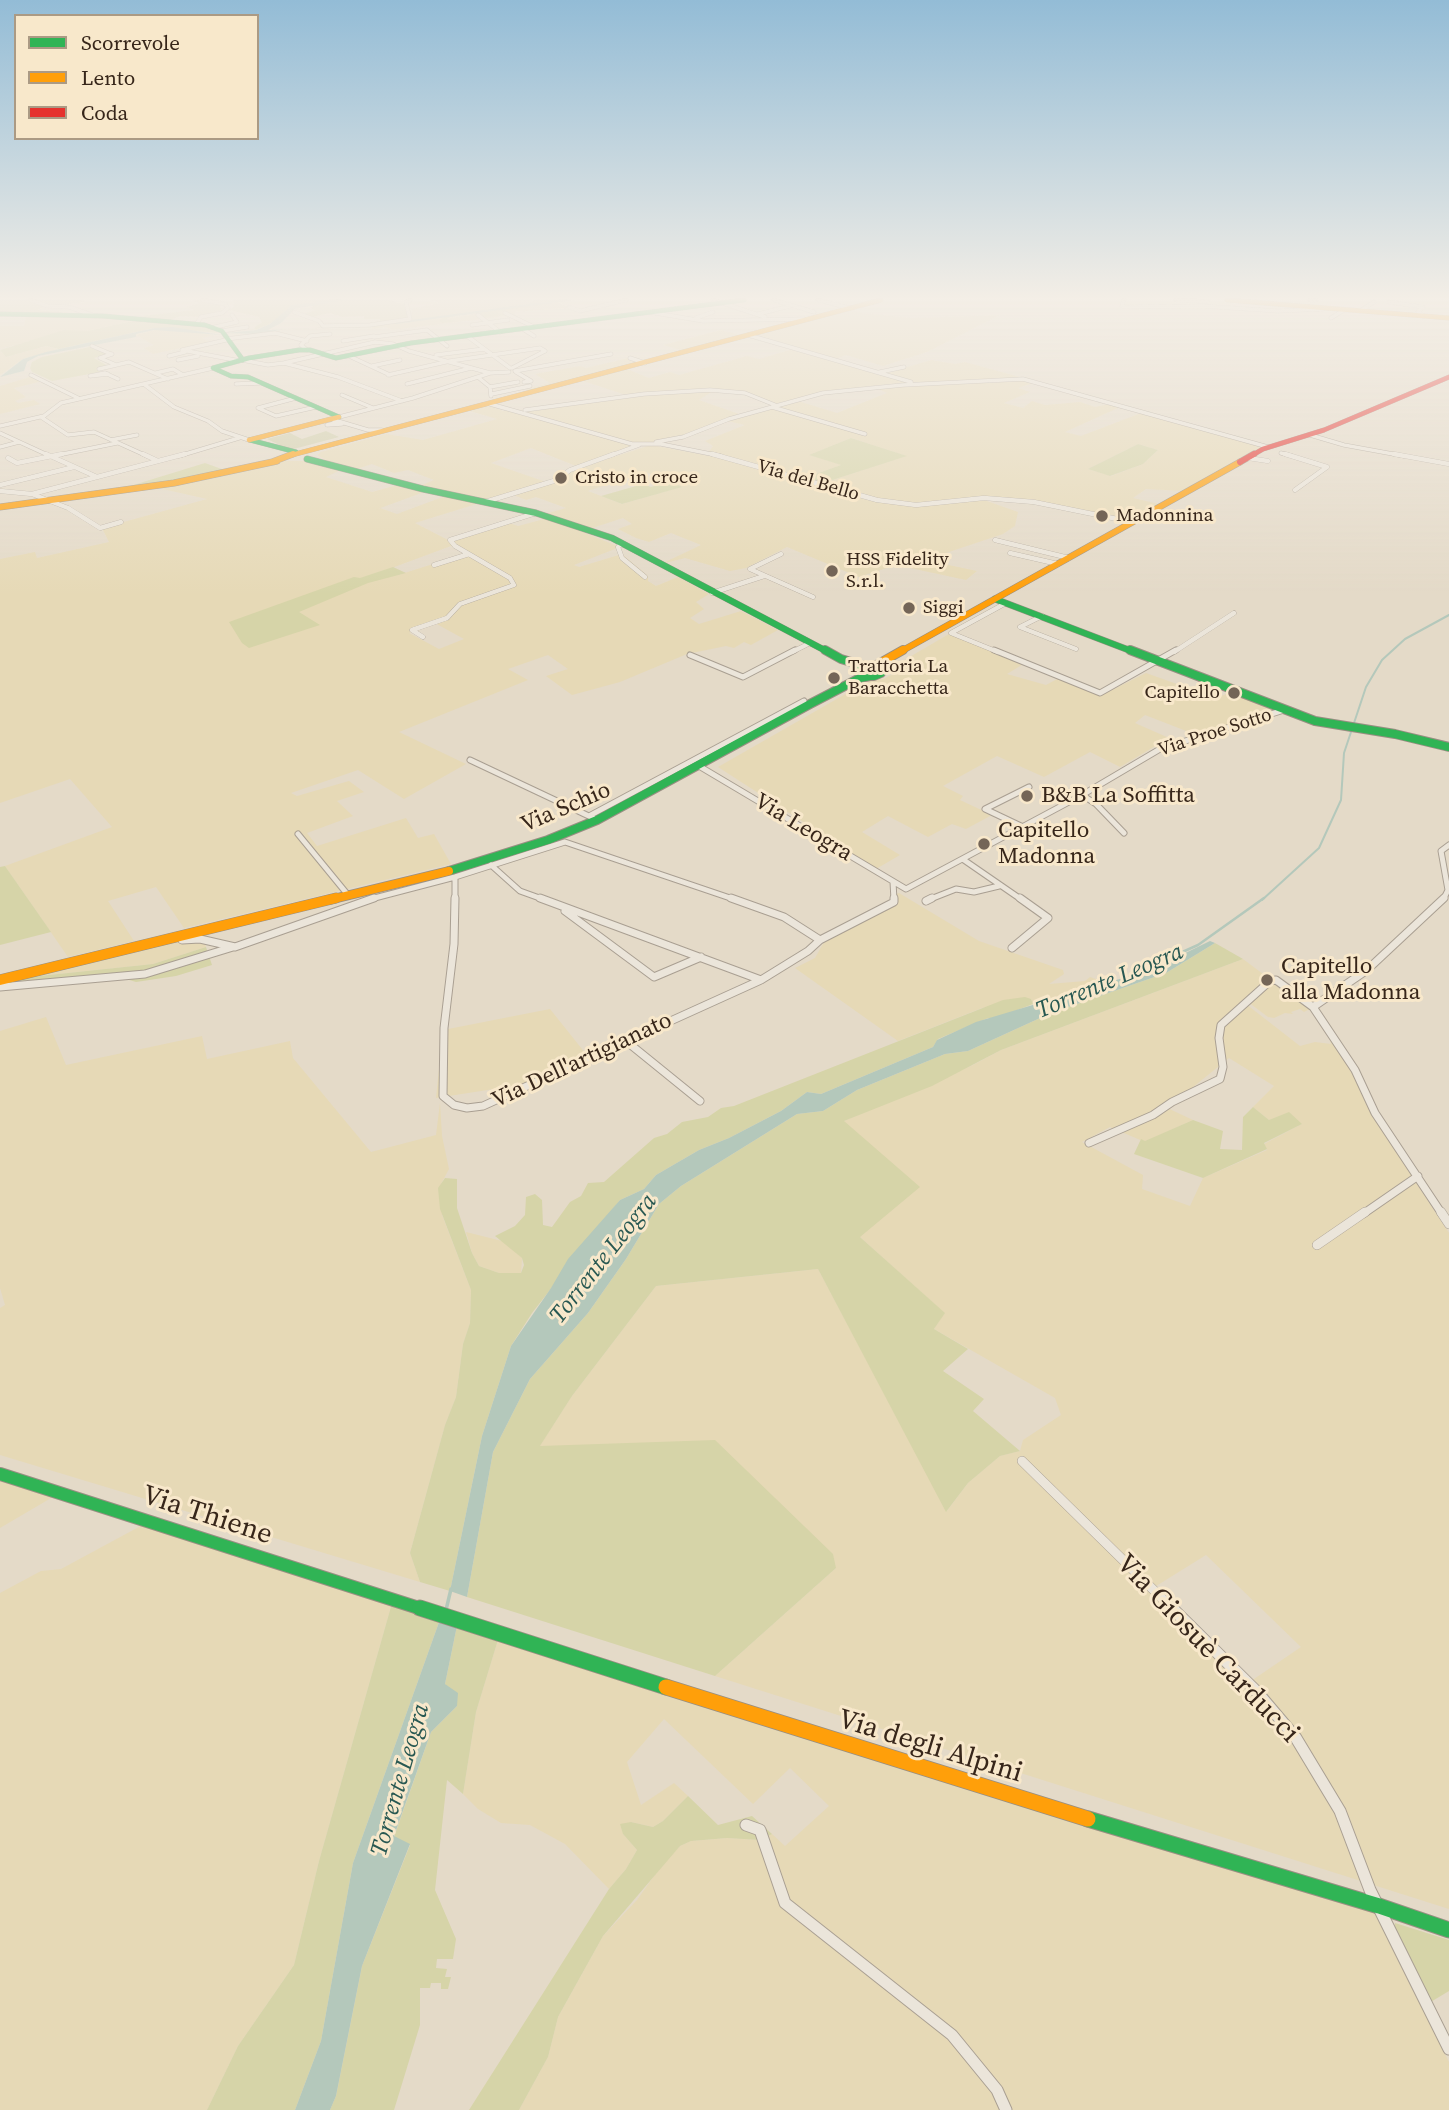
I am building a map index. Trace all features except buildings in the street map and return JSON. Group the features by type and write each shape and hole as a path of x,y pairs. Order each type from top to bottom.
{"main road":[{"path":"288,398 316,407 333,421"},
{"path":"0,508 200,478 302,455 501,398"},
{"name":"Via Schio","path":"0,980 454,870 548,840 699,766 868,670 1001,601 1058,564 1248,458 1398,398"},
{"path":"244,439 333,421"},
{"path":"244,439 423,489 536,513 590,530 868,670"},
{"path":"1001,601 1284,710 1331,724 1449,747"},
{"name":"Via Thiene","path":"0,1474 400,1603"},
{"name":"Via degli Alpini","path":"400,1603 907,1764 1379,1906 1449,1930"}],"street":[{"path":"0,426 42,417 61,403 76,398"},
{"path":"163,398 174,407 244,439"},
{"path":"351,398 374,408"},
{"path":"395,398 402,401"},
{"path":"333,421 411,398"},
{"path":"333,421 377,431 499,398"},
{"path":"517,410 617,398"},
{"path":"757,398 865,434"},
{"path":"652,444 683,437 729,419 802,398"},
{"path":"1091,398 1327,467 1295,490"},
{"path":"291,400 258,408 276,416 316,407"},
{"name":"Via del Bello","path":"495,400 503,409 517,410 639,445 652,444 727,457 770,472 877,500 916,505 984,498 1034,502 1132,522"},
{"path":"42,417 70,437 90,430 159,462"},
{"path":"0,433 97,477"},
{"path":"111,440 137,435"},
{"path":"1310,435 1344,445 1449,464"},
{"path":"0,491 32,494 244,439"},
{"path":"0,447 20,442"},
{"path":"8,458 17,463 118,443"},
{"path":"485,502 557,480 570,470 639,445"},
{"path":"1248,458 1269,461"},
{"path":"0,485 75,467"},
{"path":"32,494 68,508 100,528 121,522"},
{"path":"423,638 412,630 447,618 460,604 514,585 510,578 468,554 450,540 536,513"},
{"path":"995,540 1069,558"},
{"path":"620,545 618,547 622,558 645,578"},
{"path":"1010,553 1058,564"},
{"path":"434,565 468,554"},
{"path":"781,554 750,568 813,597"},
{"path":"712,593 765,575"},
{"path":"1001,601 951,633 1100,693 1160,662 1234,613"},
{"path":"1042,616 1020,627 1076,649"},
{"path":"690,655 743,677 810,643"},
{"name":"Via Schio","path":"593,818 804,701"},
{"name":"Via Proe Sotto","path":"906,889 1082,795 1160,749 1284,710"},
{"path":"470,760 593,818"},
{"name":"Via Leogra","path":"699,766 906,889"},
{"path":"1023,827 985,808 1029,787"},
{"path":"1082,795 1096,804 1124,833"},
{"path":"298,834 348,895"},
{"name":"Via Schio","path":"0,987 145,974 235,947 353,904 455,877 556,843 574,843 784,917 820,940"},
{"path":"1312,1007 1367,970 1443,900 1448,890 1441,851 1449,845"},
{"path":"964,860 1048,918 1012,948"},
{"path":"491,865 520,891 761,980"},
{"name":"Via Dell'artigianato","path":"455,877 454,944 443,1028 443,1096 454,1105 467,1108 483,1106 761,980 820,940 894,902 893,882"},
{"path":"926,901 956,889 974,892 999,886"},
{"path":"559,906 654,977 701,957"},
{"name":"Via Schio","path":"212,941 219,932 264,916"},
{"name":"Via Schio","path":"204,931 212,941"},
{"name":"Via Schio","path":"126,949 183,940 212,941 235,947"},
{"path":"1089,1143 1153,1115 1172,1102 1220,1079 1223,1067 1219,1038 1222,1025 1260,988 1276,980 1312,1007 1355,1070 1376,1114 1449,1224"},
{"path":"626,1041 701,1101"},
{"path":"1317,1245 1419,1176"},
{"name":"Via Giosuè Carducci","path":"1022,1461 1257,1692 1296,1738 1340,1811 1379,1906 1449,2049"},
{"path":"746,1825 760,1830 785,1903 952,2035 997,2090 1006,2110"}],"shaded area":[{"path":"0,398 22,398 15,401 18,403 34,400 40,404 0,414"},
{"path":"618,398 701,398 699,400 739,414 678,437 638,445 576,466 531,448 491,463 546,482 484,500 420,486 434,480 408,470 394,473 372,464 357,469 329,462 317,455 386,434 423,440 497,419 470,411 491,405 503,411 534,411"},
{"path":"762,398 800,398 776,405"},
{"path":"873,398 1015,398 1004,403 1023,408 1032,401 1045,405 1080,402 1095,407 1110,404 1120,407 1065,432 1081,436 1141,413 1262,447 1182,491 1146,489 1133,498 1159,504 1128,521 1033,502 992,498 915,505 855,495 820,484 906,456 851,438 810,455 842,465 802,479 707,454 713,446 705,441 745,425 727,421 798,401 837,413","holes":["1138,444 1158,450 1143,464 1111,476 1088,469"]},
{"path":"326,431 339,437 290,450 267,439 290,433 302,439"},
{"path":"851,438 907,456 820,484 802,479 841,465 809,455"},
{"path":"1138,444 1158,450 1143,464 1110,476 1088,469"},
{"path":"651,445 730,460 867,500 915,507 984,500 1018,512 1015,526 1003,534 925,560 977,571 966,580 896,565 859,577 787,547 746,568 730,571 685,558 661,564 701,545 671,533 649,542 636,538 618,529 632,524 623,518 589,529 545,514 566,508 536,497 526,500 511,494 545,485 573,470","holes":["646,472 681,487 622,504 588,491"]},
{"path":"282,461 310,461 345,468 326,477 372,492 401,484 427,491 380,508 397,514 448,495 483,502 415,523 448,540 509,523 518,526 548,518 620,547 574,565 579,567 622,554 656,586 678,577 709,594 696,602 704,609 690,618 699,624 741,611 778,630 751,645 744,642 734,648 726,646 687,654 620,682 572,695 546,676 568,669 548,655 508,669 528,680 399,732 466,764 404,799 358,770 291,793 297,796 349,781 364,792 337,801 353,816 307,833 317,846 406,818 418,838 434,834 451,864 184,928 156,887 108,901 134,941 68,957 5,866 112,827 70,779 0,803 0,559 35,552 37,558 109,542 102,528 207,499 158,488 215,478","holes":["451,546 465,554 398,575 389,569","433,622 464,639 439,649 409,633"]},
{"path":"205,463 230,472 127,487"},
{"path":"669,481 682,487 622,504 601,496 643,484 651,487"},
{"path":"393,567 406,573 368,583 299,612 320,625 249,648 242,643 229,622 354,577 360,578"},
{"path":"949,634 1025,663 1007,674 1046,685 1059,678 1104,694 1146,673 1216,698 1236,690 1277,708 1221,728 1194,734 1145,715 1135,723 1169,738 1120,767 1090,752 1044,777 997,756 943,786 963,796 960,800 992,815 966,829 952,824 928,837 888,816 862,832 900,855 876,869 718,767 870,680 883,679 893,674 894,666"},
{"path":"5,866 51,932 0,945 0,867"},
{"path":"899,893 979,941 1063,970 1064,974 1049,984 1085,981 1090,977 1104,982 1033,1004 1031,999 982,1008 898,1041 795,968 815,958 824,942 893,904 891,896"},
{"path":"202,932 206,947 153,964 11,979"},
{"path":"1215,943 1243,959 1001,1050 932,1086 844,1121 920,1187 860,1237 945,1313 934,1329 968,1349 943,1371 984,1399 973,1411 1020,1451 1000,1456 968,1483 946,1512 818,1269 656,1286 572,1396 540,1446 715,1440 833,1554 836,1568 715,1676 467,1597 493,1452 530,1379 588,1313 626,1259 659,1204 681,1186 797,1114 823,1111 857,1090 945,1054 968,1051 1051,1013 1166,973"},
{"path":"206,947 212,965 176,976 136,982 123,978 0,989 11,979 153,964"},
{"path":"1243,959 1310,1009 1304,1012 1300,1009 1291,1012 1293,1014 1285,1013 1274,1018 1268,1017 1248,1002 1246,1004 1300,1046 1315,1042 1331,1044 1330,1041 1333,1041 1357,1081 1372,1115 1449,1233 1449,1909 715,1676 836,1568 539,1447 572,1396 656,1286 818,1269 947,1511 968,1483 1000,1456 1020,1451 1023,1440 1061,1415 1055,1398 934,1329 944,1313 859,1236 844,1121 973,1065 1001,1050","holes":["1229,1058 1274,1086 1253,1107 1269,1120 1302,1124 1264,1144 1267,1150 1203,1178 1190,1206 1142,1189 1143,1175 1082,1142 1110,1127 1145,1142 1193,1120 1163,1106 1187,1092","1206,1555 1301,1647 1251,1681 1153,1588"]},
{"path":"1025,997 1031,999 1033,1004 997,1018 988,1018 938,1039 933,1047 821,1094 807,1092 781,1111 699,1150 656,1175 644,1189 620,1200 532,1313 511,1346 482,1436 450,1591 420,1582 410,1553 445,1425 456,1397 463,1344 470,1323 471,1290 440,1209 438,1188 445,1178 457,1179 457,1208 479,1266 499,1273 521,1273 524,1265 522,1258 495,1236 515,1226 525,1215 526,1197 535,1194 542,1200 543,1225 552,1227 570,1202 581,1196 588,1183 604,1182 654,1138 667,1134 682,1122 708,1117 721,1108 734,1106 1003,1000"},
{"path":"550,1009 586,1054 526,1084 436,1098 443,1030"},
{"path":"46,1017 66,1065 202,1036 207,1059 290,1041 293,1058 371,1152 436,1135 440,1103 442,1136 449,1169 441,1184 442,1215 471,1290 470,1323 463,1344 456,1397 445,1425 410,1553 420,1582 0,1455 0,1308 5,1305 0,1288 0,1031"},
{"path":"1253,1107 1269,1120 1289,1112 1302,1124 1264,1143 1267,1149 1203,1178 1134,1154 1141,1139 1145,1141 1193,1120 1223,1131 1220,1149 1242,1150 1243,1117"},
{"path":"466,1232 502,1241 514,1249 522,1258 521,1273 499,1273 479,1266"},
{"path":"0,1476 58,1494 0,1528"},
{"path":"148,1522 394,1596 319,1861 294,1965 238,2046 207,2110 0,2110 0,1593 41,1571 61,1569"},
{"path":"394,1596 443,1611 353,1863 321,2041 295,2110 207,2110 238,2046 294,1965 319,1861"},
{"path":"459,1616 501,1630 476,1712 463,1794 447,1780 435,1890 456,1939 453,1959 437,1959 436,1968 447,1969 445,1977 451,1977 448,1989 441,1989 441,1983 431,1983 430,1988 420,1988 420,2025 394,2110 330,2110 336,2096 362,1966 410,1845 394,1837 431,1732 457,1706 445,1684"},
{"path":"501,1630 1374,1911 1449,2062 1449,2110 519,2110 548,2057 558,2017 603,1936 637,1900 664,1862 680,1846 691,1841 727,1838 760,1840 772,1834 785,1846 829,1806 790,1768 753,1804 664,1719 627,1762 641,1805 674,1783 688,1796 663,1821 653,1827 631,1822 623,1834 637,1850 626,1869 609,1889 565,1844 530,1825 501,1823 478,1809 463,1794 476,1712"},
{"path":"688,1796 718,1825 752,1816 772,1834 760,1840 727,1838 691,1841 680,1846 603,1936 558,2017 548,2057 519,2110 469,2110 609,1889 626,1869 637,1850 623,1834 620,1824 631,1822 653,1827 663,1821"},
{"path":"1395,1923 1449,1940 1449,1991 1429,2003 1394,1929"}],"water":[{"path":"1210,941 1215,943 1166,973 1051,1013 968,1051 945,1054 857,1090 823,1111 797,1114 681,1186 659,1204 626,1259 588,1313 530,1379 493,1452 467,1597 450,1591 482,1436 511,1346 568,1259 620,1200 644,1189 656,1175 699,1150 781,1111 807,1092 821,1094 933,1047 937,1040 976,1022 1123,978 1167,962"},
{"path":"443,1611 459,1616 445,1684 458,1693 457,1706 431,1732 394,1836 410,1844 362,1966 336,2096 330,2110 295,2110 321,2041 353,1863"}],"waterway":[{"name":"Torrente Leogra","path":"1262,900 1319,848 1341,800 1344,753 1366,687 1382,660 1405,639 1449,615"},
{"name":"Torrente Leogra","path":"1131,975 1198,945 1264,898"},
{"name":"Torrente Leogra","path":"446,1610 451,1589"}],"traffic: fast":[{"path":"297,398 339,417"},
{"path":"250,440 296,452"},
{"path":"307,459 423,489 536,513 612,538 841,659 868,667"},
{"path":"995,599 1315,721 1395,734 1449,747"},
{"path":"865,667 878,668 881,673 874,676 865,675 861,671 865,667"},
{"path":"449,871 548,840 597,820 810,704 860,678 870,676"},
{"path":"0,1474 666,1687"},
{"path":"1088,1819 1379,1906 1449,1930"}],"traffic: slow":[{"path":"272,462 296,453 511,398"},
{"path":"249,440 339,417"},
{"path":"0,507 174,483 277,461"},
{"path":"873,667 1240,462"},
{"path":"0,980 449,871"},
{"path":"666,1687 1088,1819"}],"traffic: jam":[{"path":"1240,462 1263,449 1324,430 1398,398"}],"place":[{"name":"Cristo in croce","path":"561,478"},
{"name":"Madonnina","path":"1102,516"},
{"name":"HSS Fidelity S.r.l.","path":"832,571"},
{"name":"Siggi","path":"909,608"},
{"name":"Trattoria La Baracchetta","path":"834,678"},
{"name":"Capitello","path":"1234,693"},
{"name":"B&B La Soffitta","path":"1027,796"},
{"name":"Capitello Madonna","path":"984,844"},
{"name":"Capitello alla Madonna","path":"1267,980"}]}
